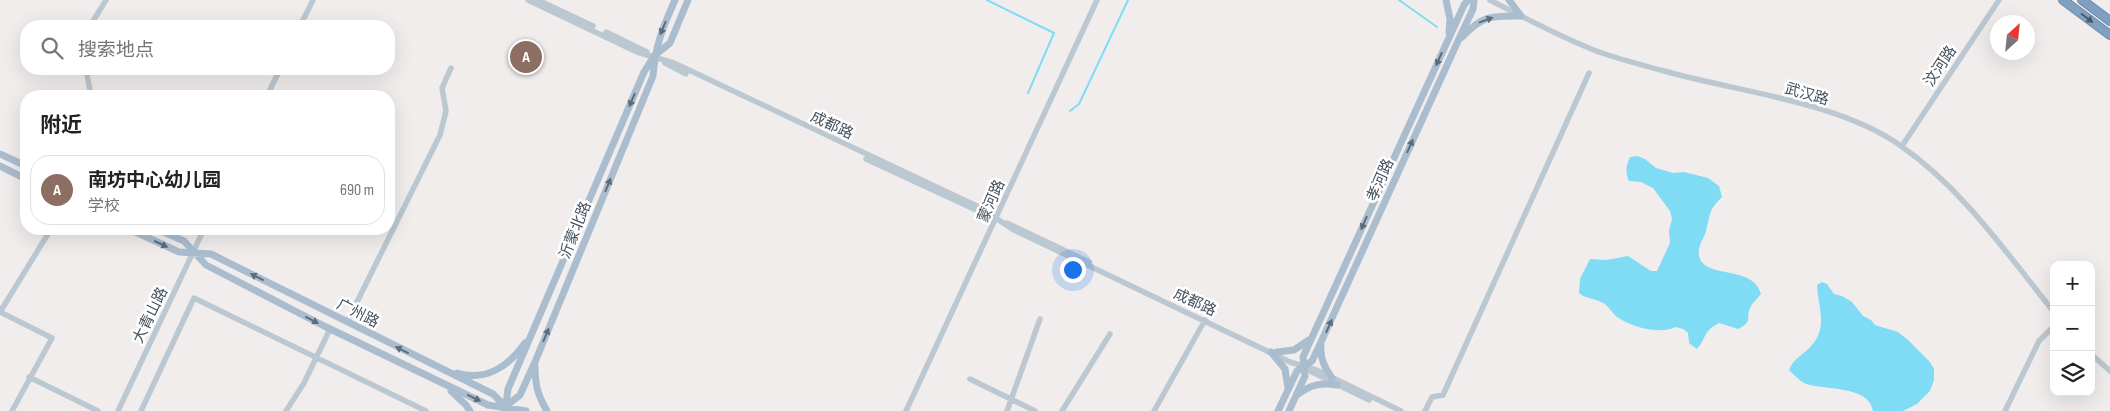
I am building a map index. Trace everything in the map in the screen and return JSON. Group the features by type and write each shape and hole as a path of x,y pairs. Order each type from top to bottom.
{"highway":[{"path":"2063,0 2110,35"},
{"path":"2082,0 2110,21"}],"main road":[{"name":"沂蒙北路","path":"505,410 520,395 535,362 653,76 654,56 658,38 675,0"},
{"name":"沂蒙北路","path":"505,410 508,390 644,72 654,56 670,43 688,0"},
{"path":"1446,0 1450,19 1449,38"},
{"name":"孝河路","path":"1289,411 1305,376 1303,357 1464,5 1468,0"},
{"name":"孝河路","path":"1278,411 1297,371 1312,361 1473,8 1474,0"},
{"path":"1508,0 1521,16"},
{"path":"1458,41 1472,26 1485,18 1521,16"},
{"path":"0,154 20,163"},
{"path":"0,166 20,176"},
{"name":"广州路","path":"142,235 179,252 211,254 494,394 505,410"},
{"name":"广州路","path":"171,235 184,241 206,265 330,329 488,405 505,410 526,411"},
{"path":"432,364 462,374 481,375 494,372 509,363 534,330"},
{"path":"1288,391 1285,369 1274,352 1294,350 1303,346 1313,337"},
{"path":"1321,342 1320,354 1332,378"},
{"path":"535,362 535,381 538,397 547,411"},
{"path":"427,376 455,393 470,411"},
{"path":"1296,395 1316,384 1337,385"}],"street":[{"path":"94,20 106,0"},
{"path":"303,20 313,0"},
{"name":"成都路","path":"528,0 637,52 654,56"},
{"name":"成都路","path":"538,0 654,56 672,68 978,212 1023,230 1392,411"},
{"name":"蒙河路","path":"906,411 1097,0"},
{"name":"武汉路","path":"1490,0 1598,51 1669,72 1819,109 1864,126 1902,146 1937,174 1979,219 2050,307"},
{"name":"汶河路","path":"1902,146 1999,0"},
{"path":"395,226 440,135 446,111 442,88 451,68"},
{"path":"1425,411 1432,397 1443,395 1589,73"},
{"path":"87,75 90,90"},
{"path":"270,90 277,75"},
{"name":"成都路","path":"996,219 1012,229 1274,352"},
{"path":"12,411 52,338 0,312 47,235"},
{"name":"大青山路","path":"118,411 202,235"},
{"path":"348,322 391,235"},
{"path":"141,411 194,298 317,356 426,411"},
{"path":"1007,411 1040,319"},
{"path":"1154,411 1205,320"},
{"path":"286,411 304,383 330,329"},
{"path":"2005,411 2039,341 2050,330"},
{"path":"1062,411 1110,334"},
{"path":"2095,358 2110,371"},
{"name":"成都路","path":"1304,367 1332,378 1401,411"},
{"path":"29,377 98,411"},
{"path":"970,379 1035,411"}],"water":[{"path":"1637,156 1645,159 1656,168 1673,173 1684,172 1708,178 1719,186 1722,197 1711,212 1700,246 1699,256 1703,263 1710,268 1749,279 1756,285 1761,294 1751,306 1746,324 1738,329 1719,323 1707,332 1697,349 1689,343 1688,333 1683,329 1676,327 1654,330 1638,327 1617,317 1603,303 1579,293 1580,279 1590,259 1606,260 1628,256 1651,271 1657,271 1670,243 1669,230 1672,219 1670,211 1653,188 1641,182 1629,181 1626,169 1630,157"},
{"path":"1822,282 1827,284 1834,294 1852,302 1863,316 1871,320 1875,325 1898,332 1930,362 1934,369 1934,380 1930,391 1917,404 1903,411 1873,411 1870,402 1863,396 1854,392 1804,383 1789,370 1796,359 1812,345 1820,331 1821,316 1817,285"}],"waterway":[{"path":"987,0 1054,33 1028,93"},
{"path":"1070,111 1079,104 1128,0"},
{"path":"1399,0 1437,27"}],"place":[{"name":"南坊中心幼儿园","path":"526,57"}]}
